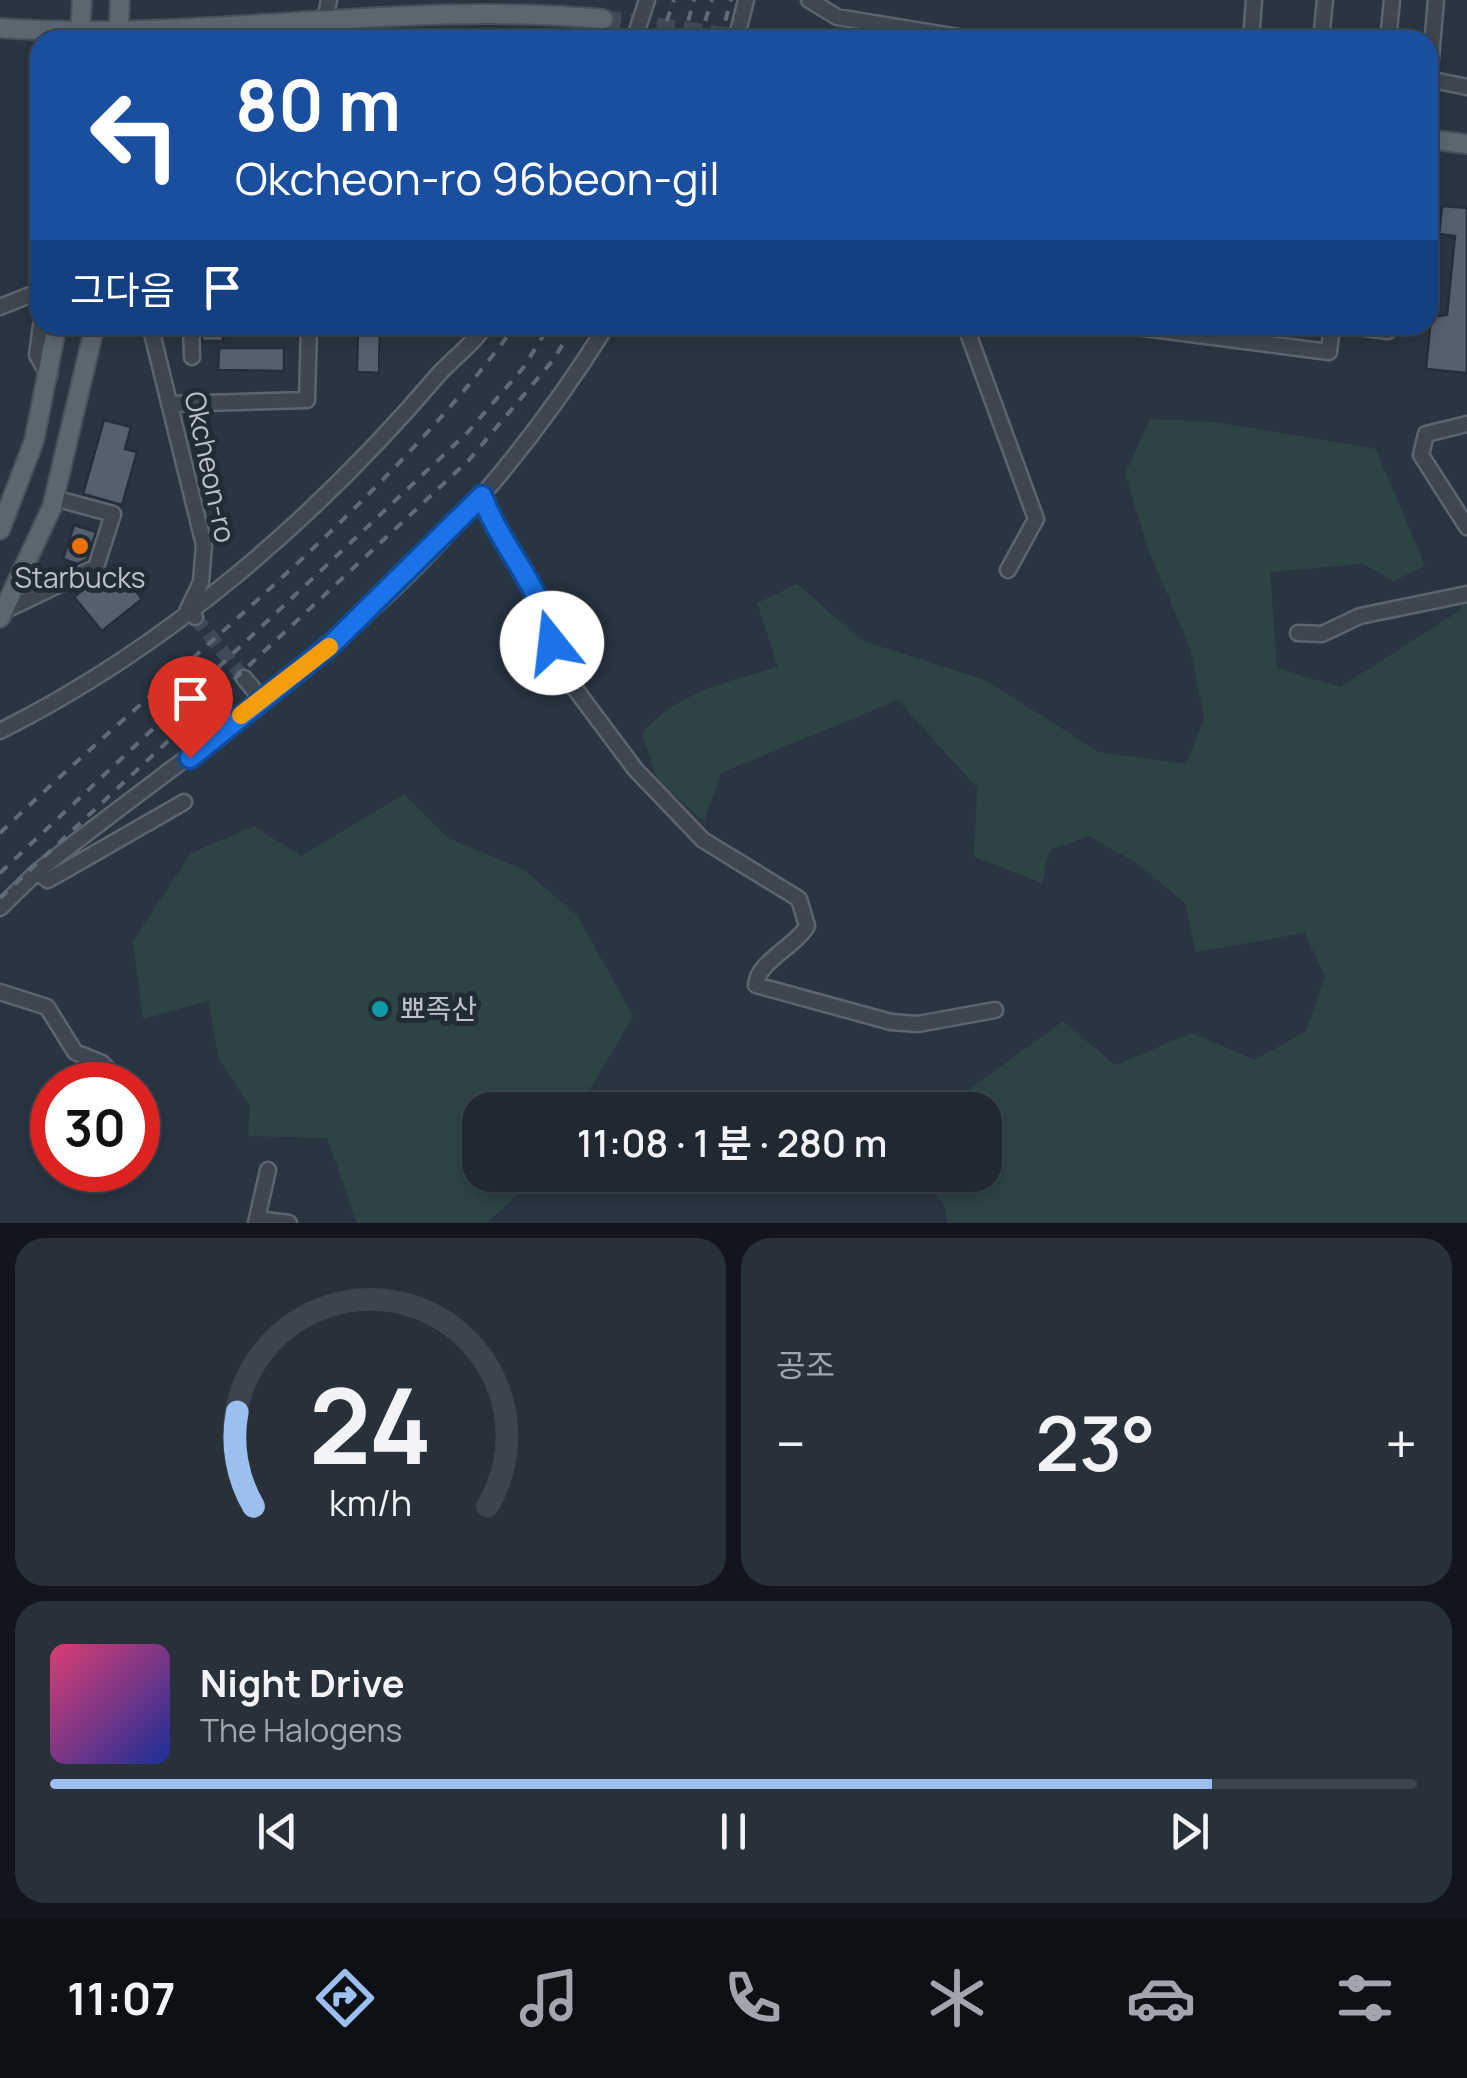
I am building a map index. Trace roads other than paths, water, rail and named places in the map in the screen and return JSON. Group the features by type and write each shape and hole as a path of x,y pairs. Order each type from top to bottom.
{"main road":[{"path":"80,30 82,0"},
{"path":"118,30 120,0"},
{"path":"242,30 327,7 484,8 603,19"},
{"path":"0,28 30,31"},
{"path":"1438,140 1467,144"},
{"path":"0,530 14,504 50,377 56,335"},
{"path":"2,614 54,498 93,335"}],"street":[{"path":"637,30 647,0"},
{"path":"738,30 746,0"},
{"path":"810,0 837,17 916,30"},
{"path":"1251,30 1254,0"},
{"path":"1322,30 1324,0"},
{"path":"1389,30 1392,0"},
{"path":"1433,30 1436,0"},
{"path":"1438,85 1467,86"},
{"path":"0,307 30,294"},
{"path":"40,335 37,355 50,377"},
{"name":"Okcheon-ro","path":"152,335 204,545 201,582 192,613"},
{"path":"191,335 192,358"},
{"path":"169,404 307,400 310,335"},
{"path":"0,731 104,673 192,613 382,440 477,335"},
{"path":"0,908 37,872 332,644 482,496 552,408 601,335"},
{"path":"968,335 1036,519 1008,570"},
{"path":"1198,335 1329,352 1331,335"},
{"path":"1467,424 1426,434 1420,455 1467,527"},
{"path":"482,496 491,521 543,601 552,643 570,682 635,769 703,840 800,899 807,926 798,940 762,970 756,984 891,1022 918,1024 995,1010"},
{"path":"2,614 96,567 113,514 54,498"},
{"path":"1298,634 1322,634 1360,616 1467,594"},
{"path":"244,678 260,698"},
{"path":"37,872 48,880 184,802"},
{"path":"0,992 47,1007 74,1052 99,1062"},
{"path":"268,1170 256,1221 289,1223"}],"tunnel":[{"path":"603,19 682,30"},
{"path":"195,617 244,678"}],"railway":[{"path":"664,30 674,0"},
{"path":"686,30 694,0"},
{"path":"702,30 712,0"},
{"path":"723,30 731,0"},
{"path":"0,833 335,527 460,396 508,335"},
{"path":"0,873 468,432 523,368 544,335"},
{"path":"0,898 469,460 554,359 568,335"}],"place":[{"name":"Starbucks","path":"80,546"},
{"name":"뾰족산","path":"380,1009"}]}
